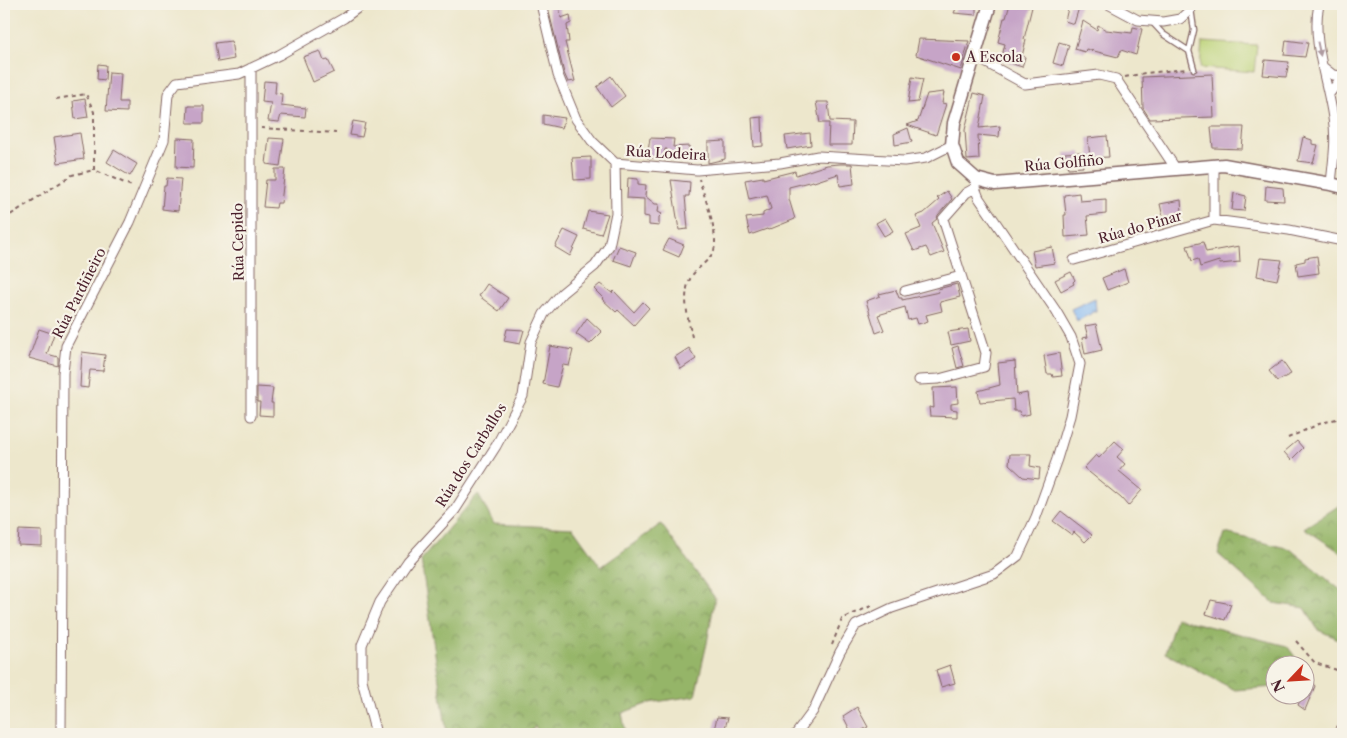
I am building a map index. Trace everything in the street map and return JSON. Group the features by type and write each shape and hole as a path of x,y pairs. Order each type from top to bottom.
{"main road":[{"path":"976,184 958,163 952,145 954,123 990,4"},
{"name":"Rúa Golfiño","path":"976,184 1224,166 1337,186"}],"street":[{"name":"Rúa Pardiñeiro","path":"62,734 63,373 66,346 130,222 144,190 164,140 168,94 177,82 238,74 251,68 344,18 363,4"},
{"name":"Rúa Lodeira","path":"542,4 558,75 576,120 592,141 615,163 697,170 780,164 818,156 904,161 926,158 952,145"},
{"path":"1108,4 1138,20 1163,22 1180,20 1192,7"},
{"path":"1319,4 1317,39 1334,120 1337,186"},
{"path":"974,56 1025,84 1099,75 1116,79 1176,169"},
{"path":"1323,67 1333,75 1343,76"},
{"name":"Rúa Cepido","path":"251,68 251,416"},
{"path":"1329,94 1343,76"},
{"name":"Rúa dos Carballos","path":"376,734 362,680 362,645 380,602 408,562 455,510 496,446 524,396 531,342 544,314 562,293 595,266 609,246 616,213 615,163"},
{"path":"1214,166 1214,220"},
{"path":"796,734 813,711 840,652 856,625 892,608 994,574 1018,556 1036,517 1057,459 1070,416 1080,364 1071,337 1056,311 980,198 976,184 943,219 986,353 984,367 939,379 919,380"},
{"name":"Rúa do Pinar","path":"1074,260 1214,220 1289,230 1343,241"},
{"path":"905,291 961,276"},
{"path":"1337,734 1343,727"}],"lane":[{"path":"1192,7 1194,30 1189,51 1194,69"},
{"path":"1151,21 1162,34 1189,51"}],"path":[{"path":"1116,79 1145,73 1194,69"},
{"path":"56,99 86,94 94,112 94,170"},
{"path":"250,127 336,132"},
{"path":"4,220 72,175 94,170 144,190"},
{"path":"692,337 688,320 686,292 692,276 714,251 715,234 697,170"},
{"path":"1288,438 1319,424 1343,417"},
{"path":"830,650 842,619 871,606"},
{"path":"1296,641 1315,662 1343,672"}],"green space":[{"path":"1202,42 1257,45 1254,72 1200,68"},
{"path":"478,494 494,524 573,528 601,567 661,524 715,598 695,696 649,703 622,713 626,734 540,734 535,726 529,734 447,734 421,560"},
{"path":"1343,503 1343,554 1304,528"},
{"path":"1225,533 1290,549 1343,592 1343,641 1318,630 1305,608 1274,603 1218,554"},
{"path":"1176,618 1287,646 1294,656 1264,656 1264,688 1235,690 1165,653"}],"water":[{"path":"1095,298 1096,311 1077,321 1071,309"}],"building":[{"path":"547,4 559,4 561,18 570,15 571,23 567,25 569,42 565,42 575,81 568,82 564,73"},
{"path":"958,4 976,4 976,15 954,13"},
{"path":"1010,4 1032,7 1024,39 1026,40 1022,56 1025,57 1022,67 1001,60 1005,44 998,42 1004,18 1006,18"},
{"path":"1069,4 1080,4 1074,24 1065,21"},
{"path":"1083,21 1097,30 1098,25 1106,30 1132,33 1133,27 1142,29 1136,55 1121,50 1118,57 1086,49 1085,52 1075,49"},
{"path":"919,39 969,41 961,70 916,55"},
{"path":"1286,40 1308,43 1305,57 1284,55"},
{"path":"231,41 234,59 218,62 215,43"},
{"path":"1059,42 1069,45 1063,66 1053,63"},
{"path":"320,51 324,61 328,60 334,72 313,82 303,57"},
{"path":"1265,60 1289,62 1286,77 1263,75"},
{"path":"98,64 106,65 105,80 97,79"},
{"path":"109,72 121,73 119,102 127,102 127,112 106,111"},
{"path":"1212,74 1214,117 1150,119 1143,108 1142,77"},
{"path":"611,76 625,96 611,107 597,87"},
{"path":"912,77 923,79 918,102 908,103"},
{"path":"264,81 276,82 275,93 282,94 281,105 306,108 305,117 281,115 279,122 268,121 271,103 262,102"},
{"path":"944,92 942,103 946,104 936,135 907,125 918,121 927,94"},
{"path":"974,93 985,96 979,128 1000,126 999,137 978,135 979,159 967,160 965,130"},
{"path":"85,99 88,117 75,119 73,101"},
{"path":"816,102 828,102 830,121 853,122 852,145 828,145 829,123 820,123"},
{"path":"188,106 204,106 204,123 187,123"},
{"path":"543,115 565,118 561,128 543,124"},
{"path":"762,117 763,146 754,147 752,118"},
{"path":"353,121 365,123 362,137 350,135"},
{"path":"1211,127 1244,127 1242,149 1213,148"},
{"path":"908,128 912,142 895,145 894,134"},
{"path":"80,133 84,159 58,163 54,137"},
{"path":"810,133 811,145 787,149 785,136"},
{"path":"1107,136 1109,157 1090,158 1088,138"},
{"path":"1303,137 1312,140 1312,144 1318,145 1313,163 1298,161"},
{"path":"177,138 194,139 193,168 176,167"},
{"path":"269,138 284,139 280,166 266,164"},
{"path":"650,138 674,139 673,147 689,146 690,159 668,158 667,149 665,149 664,158 647,158"},
{"path":"725,141 725,159 708,163 708,142"},
{"path":"114,150 137,164 130,176 107,162"},
{"path":"1081,152 1083,167 1068,168 1065,153"},
{"path":"591,157 591,179 574,180 572,158"},
{"path":"852,164 854,184 840,186 838,174 814,182 789,187 789,199 795,219 750,235 746,218 763,216 763,213 771,209 767,195 749,199 745,180 763,177 763,179 795,171 796,175 827,165"},
{"path":"275,169 285,169 281,203 277,203 276,208 263,207 266,180 275,180"},
{"path":"167,178 181,179 178,211 162,209 164,186 166,186"},
{"path":"628,178 638,179 638,184 646,185 645,196 655,204 659,204 658,212 662,214 659,217 659,226 649,225 649,217 644,216 644,199 627,198"},
{"path":"671,180 690,182 689,196 685,196 688,229 679,230"},
{"path":"1266,186 1283,188 1284,201 1265,200"},
{"path":"947,191 952,199 932,223 944,252 931,257 926,247 914,251 906,234 921,228 916,216 924,213 939,200 937,198"},
{"path":"1079,193 1080,201 1106,199 1106,214 1087,216 1089,235 1065,237 1064,215 1066,215 1064,195"},
{"path":"1234,193 1246,196 1244,211 1232,210"},
{"path":"1181,200 1182,212 1163,217 1160,204"},
{"path":"588,211 608,214 601,234 583,229"},
{"path":"885,218 893,231 884,236 876,223"},
{"path":"564,230 579,237 570,256 555,247"},
{"path":"669,239 684,245 679,257 663,250"},
{"path":"1203,242 1206,252 1239,246 1240,262 1220,264 1219,261 1200,267 1198,259 1192,261 1187,246"},
{"path":"619,246 636,252 631,266 613,260"},
{"path":"1052,247 1055,263 1035,266 1032,251"},
{"path":"1317,256 1319,273 1298,276 1296,263 1305,261 1305,258"},
{"path":"1260,258 1282,260 1277,280 1257,276"},
{"path":"1124,269 1128,282 1107,290 1102,278"},
{"path":"1071,272 1075,280 1074,284 1061,291 1055,280"},
{"path":"487,284 508,298 499,311 479,296"},
{"path":"600,284 612,293 614,291 634,312 643,302 649,308 634,325 618,310 616,312 602,299 594,289"},
{"path":"957,284 960,297 940,302 942,311 926,315 928,321 918,324 916,318 908,320 905,307 878,315 884,330 876,333 866,301 880,296 879,294 896,290 899,298 902,298 902,300 939,292 938,289"},
{"path":"587,318 602,332 590,344 576,334"},
{"path":"1096,324 1102,350 1085,354 1082,338 1088,337 1085,326"},
{"path":"39,329 54,334 47,354 58,357 58,366 29,358"},
{"path":"507,329 524,330 520,344 504,341"},
{"path":"968,329 970,341 951,345 948,332"},
{"path":"550,346 573,350 569,366 563,365 557,387 543,384"},
{"path":"958,346 964,366 957,368 952,348"},
{"path":"689,348 696,359 681,369 675,357"},
{"path":"82,352 105,355 103,371 90,370 88,388 80,387"},
{"path":"1059,353 1062,376 1053,377 1052,374 1047,374 1044,356"},
{"path":"1015,361 1017,395 1027,393 1030,414 1021,416 1020,411 1014,411 1013,399 980,402 978,391 1000,385 998,363"},
{"path":"1282,361 1291,374 1277,381 1269,371"},
{"path":"257,387 273,388 271,403 273,403 273,416 259,415 260,402 257,402"},
{"path":"957,387 958,403 951,404 951,409 957,410 957,417 930,416 929,407 934,408 933,388"},
{"path":"1115,441 1124,449 1117,457 1125,464 1119,471 1142,490 1128,506 1084,468 1096,455 1099,458"},
{"path":"1297,441 1303,448 1291,460 1284,452"},
{"path":"1010,454 1031,454 1030,466 1040,468 1039,479 1023,477 1009,464"},
{"path":"1061,511 1092,535 1085,542 1074,532 1072,535 1053,521"},
{"path":"19,530 42,531 42,546 18,545"},
{"path":"1211,600 1231,604 1225,620 1206,614"},
{"path":"950,665 955,683 941,687 936,670"},
{"path":"857,707 868,727 852,734 843,716"},
{"path":"717,717 728,718 723,734 713,734"}],"place":[{"name":"A Escola","path":"956,57"}]}
